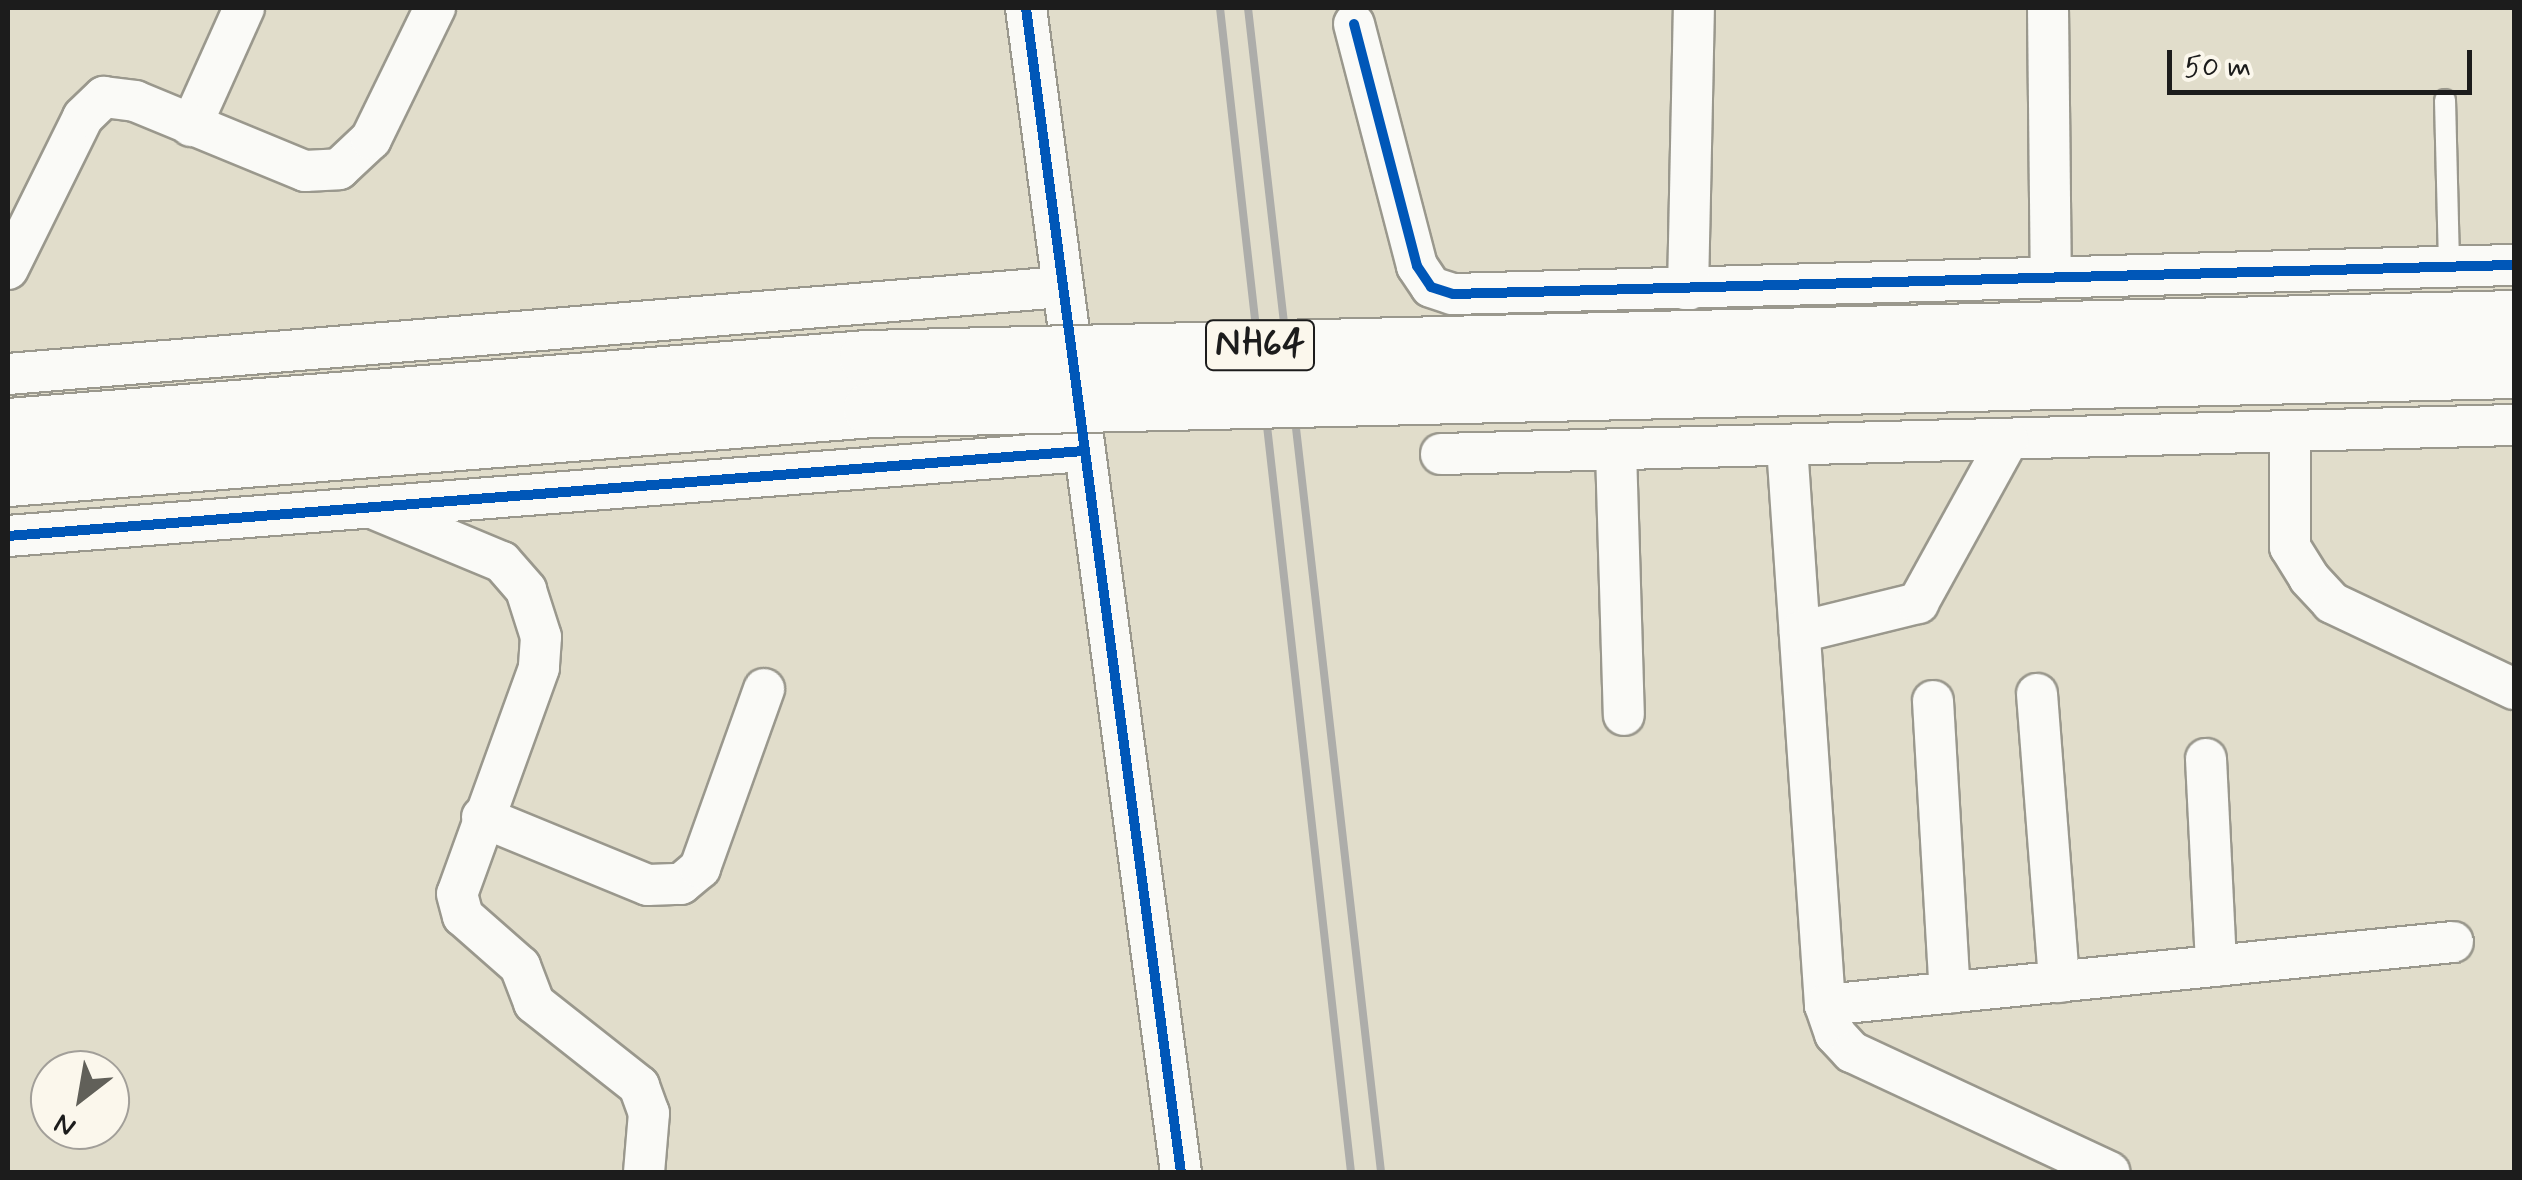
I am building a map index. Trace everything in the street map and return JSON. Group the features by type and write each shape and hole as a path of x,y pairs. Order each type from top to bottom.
{"highway":[{"name":"NH64","path":"8,426 868,358 2514,318"},
{"name":"NH64","path":"8,478 871,410 2514,370"}],"street":[{"path":"191,126 244,8"},
{"path":"8,269 82,117 104,97 305,171 339,168 371,139 435,8"},
{"path":"1026,8 1181,1172"},
{"path":"1688,290 1694,8"},
{"path":"2048,8 2051,274"},
{"path":"1354,24 1416,266 1431,286 1453,294 1688,290 2051,274 2514,264"},
{"path":"8,374 1062,287"},
{"path":"1441,454 2514,425"},
{"path":"2290,432 2290,547 2309,578 2332,604 2514,688"},
{"path":"1800,632 1918,604 2008,440"},
{"path":"1788,446 1826,1005 1852,1052 2109,1172"},
{"path":"8,536 1084,451"},
{"path":"1616,451 1624,715"},
{"path":"364,505 502,562 526,590 540,668 460,872 463,916 504,944 534,1003 640,1086 648,1113 644,1172"},
{"path":"482,817 648,885 681,884 700,868 764,689"},
{"path":"2037,694 2059,982"},
{"path":"1933,700 1950,993"},
{"path":"2206,759 2216,966"},
{"path":"1826,1005 2453,942"}],"lane":[{"path":"2445,100 2449,267"}],"railway":[{"path":"1220,8 1351,1172"},
{"path":"1248,8 1381,1172"}],"cycle path":[{"path":"1026,8 1181,1172"},
{"path":"1354,24 1417,266 1431,287 1453,294 2514,265"},
{"path":"8,536 1084,451"}]}
